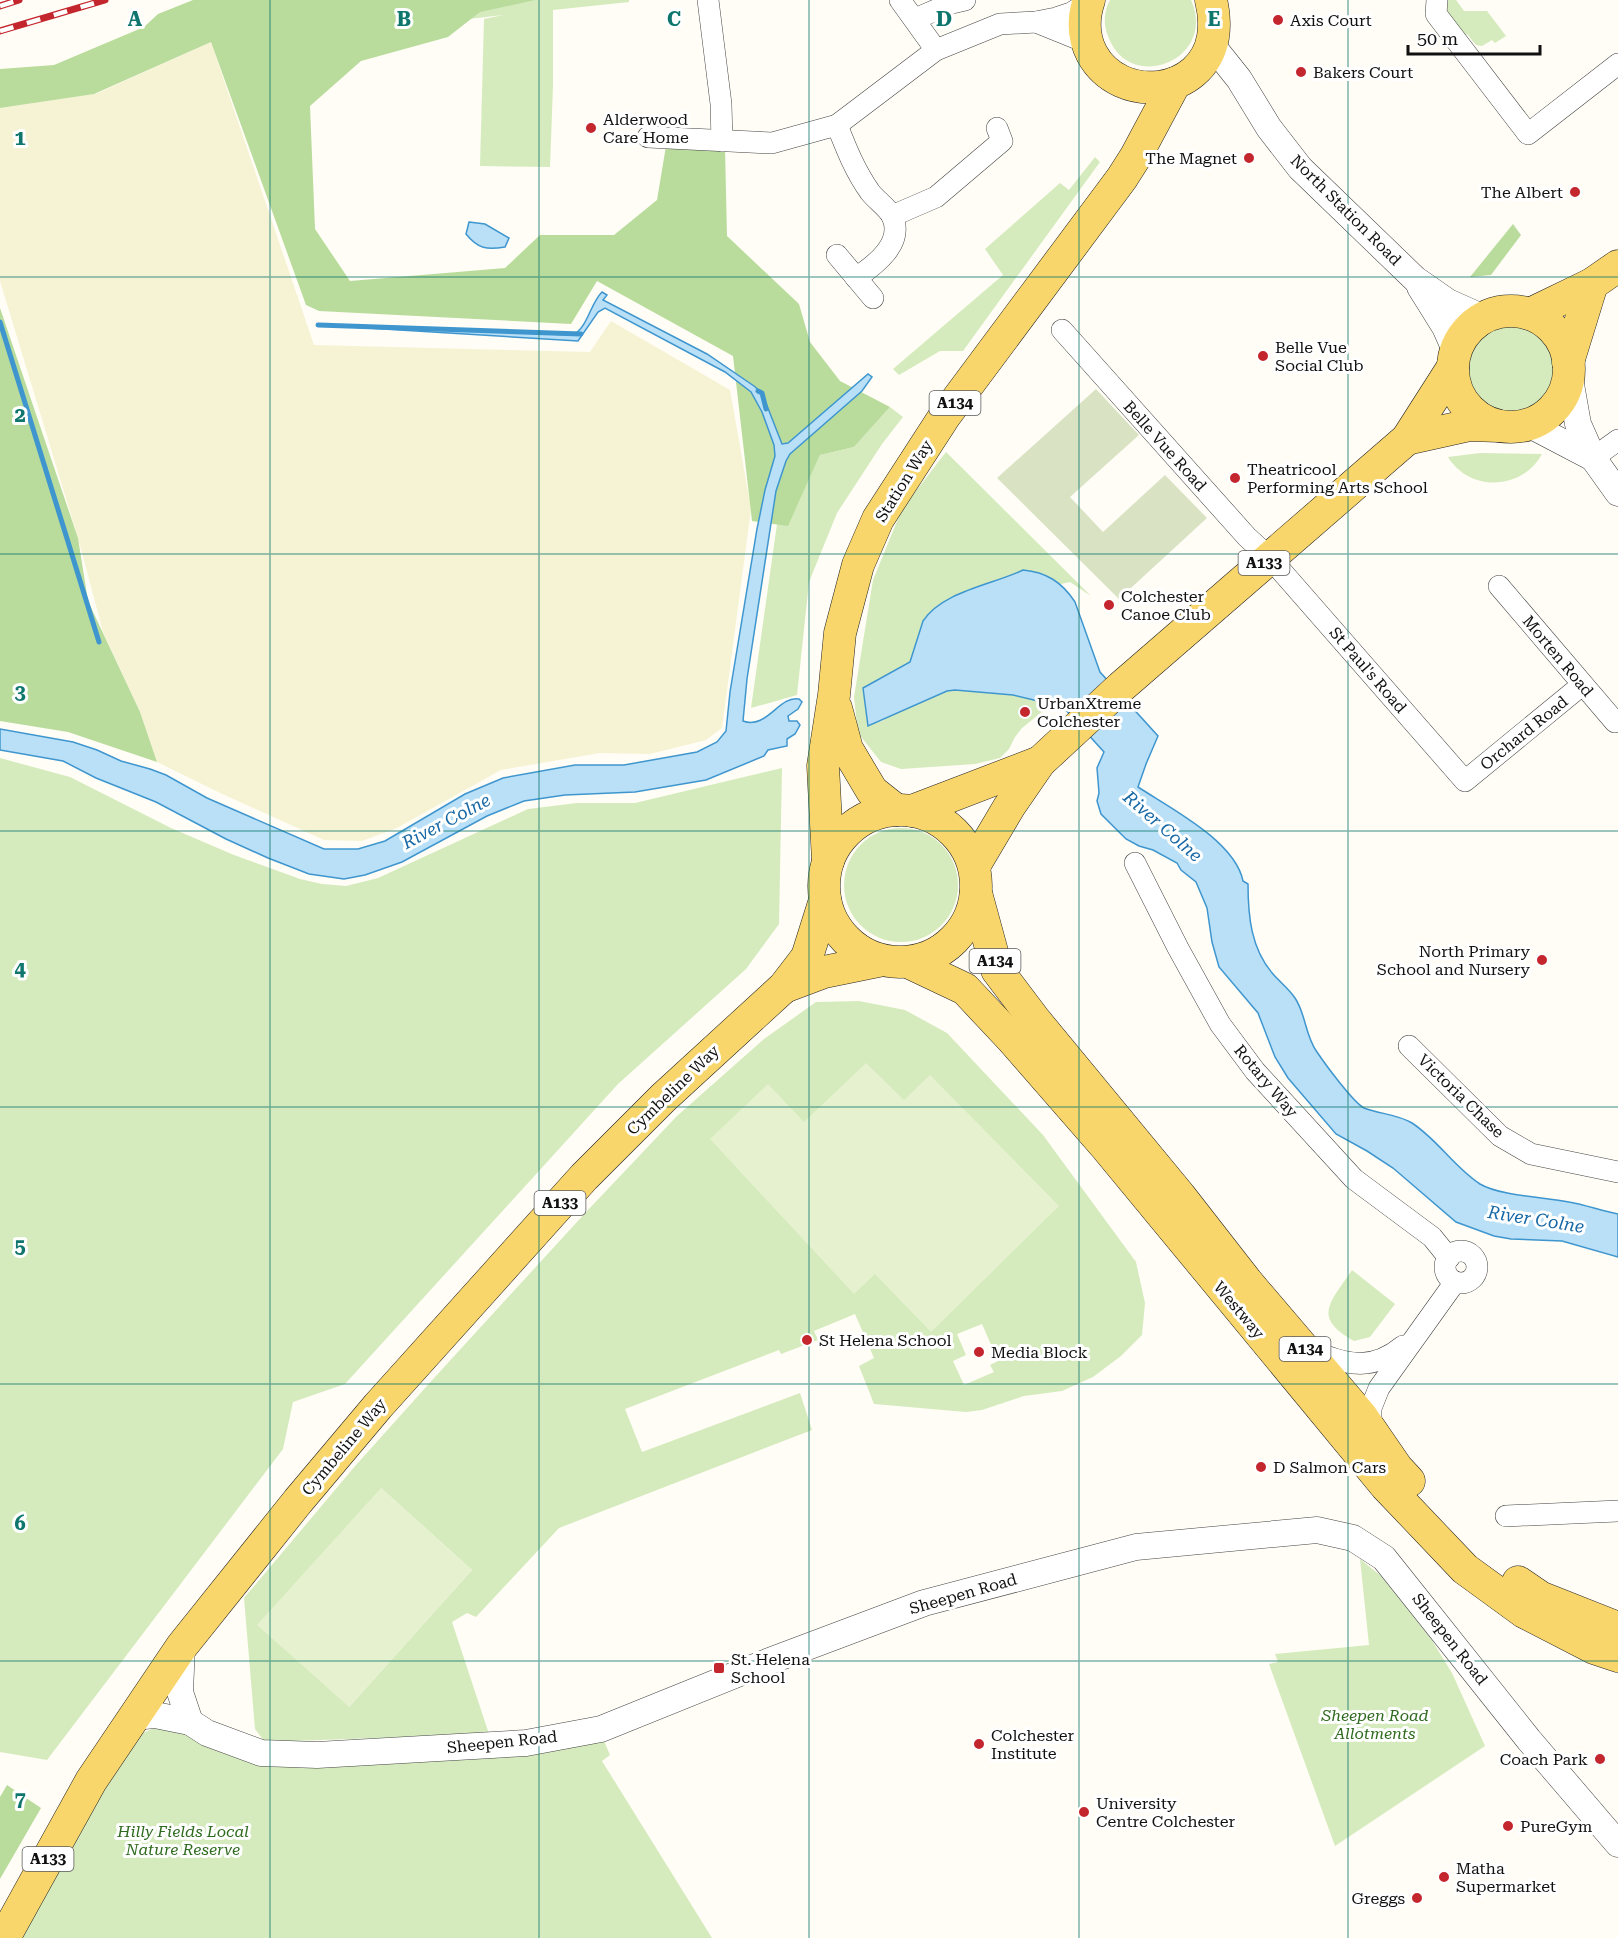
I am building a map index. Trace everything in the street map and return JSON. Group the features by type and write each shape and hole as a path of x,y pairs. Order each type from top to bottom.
{"main road":[{"path":"1088,1 1084,22 1088,43 1101,67 1115,78 1130,85 1152,88 1180,80"},
{"name":"A134","path":"1180,80 1200,64 1215,15"},
{"name":"Station Way","path":"828,861 823,766 834,695 840,633 858,565 878,519 944,417 1122,178 1180,80"},
{"name":"Station Way","path":"1122,178 1133,119 1130,85"},
{"path":"1530,314 1592,284 1618,266"},
{"path":"1454,360 1458,390 1467,406 1485,420 1515,425 1541,418 1555,406 1564,392 1592,284"},
{"path":"1484,318 1505,312 1530,314 1548,324 1558,335 1567,353 1569,367"},
{"name":"A133","path":"975,879 1009,807 1040,762 1121,687 1407,439 1454,360 1461,341 1484,318"},
{"name":"A133","path":"1407,439 1470,425 1515,425"},
{"name":"Station Way","path":"834,695 843,738 863,777 872,791 904,810"},
{"name":"A133","path":"904,810 970,790 984,782 1040,762"},
{"path":"863,777 874,784 902,790 984,782"},
{"path":"986,930 986,909 991,877 1009,807"},
{"name":"A134","path":"904,810 931,816 950,828 967,850 975,879 973,908 956,937 944,948 931,955 893,962 854,947 843,936 830,915 825,900 824,882 828,861 842,836 857,823 873,815 904,810"},
{"name":"Westway","path":"975,879 997,969 1034,1019 1180,1196 1247,1282 1304,1347 1371,1431 1397,1468 1480,1556 1540,1597 1618,1628"},
{"name":"A133","path":"784,987 807,957 825,900"},
{"name":"A133","path":"784,987 824,972 893,962"},
{"name":"Westway","path":"893,962 965,989 1011,1038 1107,1149 1386,1486 1465,1569 1524,1612 1594,1648 1618,1656"},
{"name":"Cymbeline Way","path":"4,1938 91,1781 133,1717 182,1646 298,1501 393,1389 576,1186 663,1098 784,987"}],"street":[{"path":"708,0 721,104 722,141"},
{"path":"900,0 936,50"},
{"path":"915,19 952,3 965,0"},
{"path":"1437,0 1436,14 1528,134 1618,64"},
{"path":"648,137 772,143 837,125 936,50 1000,24 1036,22 1071,13 1088,1"},
{"name":"North Station Road","path":"1215,15 1239,79 1269,128 1300,168 1415,279 1448,302 1484,318"},
{"path":"1036,22 1088,43"},
{"path":"1180,80 1215,75 1239,79"},
{"path":"837,125 858,174 871,193 892,216 895,234 889,250 873,266 856,278"},
{"path":"892,216 936,197 1002,141 997,128"},
{"path":"837,255 873,298"},
{"name":"North Station Road","path":"1415,279 1445,327 1454,360"},
{"name":"Belle Vue Road","path":"1062,330 1247,537 1270,558"},
{"path":"1569,367 1578,424 1593,458 1618,493"},
{"path":"1515,425 1593,458"},
{"path":"1593,458 1618,440"},
{"name":"St Paul's Road","path":"1270,558 1466,781"},
{"name":"Morten Road","path":"1499,586 1582,685 1615,722 1618,720"},
{"name":"Orchard Road","path":"1466,781 1582,685"},
{"name":"Rotary Way","path":"1135,863 1220,1024 1255,1071 1354,1179 1432,1237 1449,1258 1457,1252 1467,1252 1472,1255 1477,1264 1476,1274 1463,1283 1453,1284 1415,1336"},
{"name":"Victoria Chase","path":"1409,1046 1500,1136 1518,1148 1531,1154 1618,1172"},
{"path":"1304,1347 1341,1361 1371,1364 1390,1357 1415,1336"},
{"path":"1371,1431 1371,1408 1379,1388 1415,1336"},
{"path":"1506,1516 1618,1511"},
{"name":"Sheepen Road","path":"133,1717 155,1715 190,1722 207,1733 261,1753 317,1755 532,1742 601,1729 767,1662 924,1603 1136,1547 1317,1530 1353,1538 1384,1558 1529,1740 1618,1844"},
{"path":"182,1646 180,1692 190,1722"}],"shaded area":[{"path":"211,42 314,345 590,352 611,321 730,390 751,509 722,728 706,740 650,754 600,753 501,770 397,828 362,841 324,840 157,762 140,712 103,632 78,538 0,281 0,108 98,93"}],"green space":[{"path":"193,0 535,0 480,12 448,37 361,61 310,106 315,229 350,281 505,268 540,235 614,235 657,200 666,146 725,148 727,236 799,304 810,342 840,381 890,407 854,447 820,455 788,526 752,521 733,356 597,281 571,324 319,311 306,305 211,42 94,94 0,108 0,69 54,65 144,27 158,14"},
{"path":"310,0 629,0 629,2 553,10 550,167 480,166 484,19 503,15 460,20"},
{"path":"1110,0 1191,0 1196,21 1192,39 1182,53 1168,63 1151,66 1134,64 1119,54 1108,36 1105,18"},
{"path":"1444,0 1456,0 1464,11 1487,11 1506,36 1495,43 1492,40 1482,46 1476,45 1467,34 1463,37 1444,12"},
{"path":"1095,157 1100,162 963,351 940,351 899,375 893,369 1003,275 985,249 1060,183 1069,190"},
{"path":"1513,224 1521,235 1491,275 1470,277"},
{"path":"0,308 78,538 88,601 140,712 157,762 68,732 0,721"},
{"path":"1512,324 1529,327 1544,337 1554,352 1557,369 1554,386 1544,401 1529,411 1512,414 1495,411 1480,401 1470,386 1467,369 1470,352 1480,337 1495,327"},
{"path":"1096,389 1139,435 1070,497 1103,532 1165,475 1207,518 1119,599 997,478"},
{"path":"890,407 903,417 882,444 837,513 809,582 797,695 751,708 777,524 788,525 820,455 854,447"},
{"path":"946,452 1091,596 1070,582 1061,584 1044,574 1023,570 971,590 910,662 863,688 868,725 882,721 896,712 947,691 955,690 1013,695 1052,704 1022,728 1009,749 1000,758 975,764 901,769 881,762 858,733 854,697 873,580 902,509"},
{"path":"1480,453 1542,454 1522,475 1496,482 1469,477 1448,457"},
{"path":"0,758 70,777 171,828 234,855 300,879 346,886 378,878 528,809 577,803 635,803 782,768 779,924 746,969 618,1084 345,1384 293,1402 283,1449 47,1760 0,1752"},
{"path":"901,828 923,832 941,845 954,863 958,885 954,907 941,925 923,938 901,942 879,938 861,925 848,907 844,885 848,863 861,845 879,832"},
{"name":"St Helena School","path":"859,1001 905,1010 947,1033 1043,1135 1136,1262 1145,1303 1142,1335 1121,1356 1093,1377 1062,1391 1024,1396 982,1410 966,1412 874,1404 859,1366 874,1358 855,1314 814,1331 818,1340 781,1354 779,1350 625,1409 642,1452 800,1393 812,1430 559,1528 476,1617 467,1613 452,1622 489,1734 265,1742 255,1729 244,1598 356,1465 435,1377 677,1116 764,1039 816,1002","holes":["982,1324 998,1361 990,1365 994,1372 964,1385 953,1361 966,1355 957,1334","381,1488 472,1570 349,1707"]},
{"path":"866,1063 904,1100 930,1075 1059,1206 931,1332 875,1274 854,1294 710,1139 768,1084 804,1122"},
{"path":"1352,1270 1395,1304 1370,1337 1354,1341 1333,1324 1329,1316 1332,1300"},
{"path":"381,1488 472,1570 349,1707 257,1625"},
{"name":"Sheepen Road Allotments","path":"1360,1559 1381,1576 1431,1639 1452,1673 1485,1746 1335,1846 1269,1664 1278,1662 1275,1654 1369,1645"},
{"name":"Hilly Fields Local Nature Reserve","path":"161,1725 180,1727 213,1746 604,1741 610,1755 602,1761 712,1938 16,1938 127,1745 145,1732"},
{"path":"7,1785 41,1808 0,1879 0,1797"}],"water":[{"path":"469,222 485,224 509,238 505,247 488,248 475,243 466,234"},
{"name":"River Colne","path":"602,292 607,295 603,300 707,354 754,386 762,393 782,444 788,443 868,374 872,377 862,391 790,454 776,491 747,679 743,721 759,721 785,702 799,699 802,702 798,709 788,716 789,721 797,721 800,725 795,734 787,739 787,746 768,750 764,756 706,780 635,792 565,795 524,801 487,816 402,862 365,875 344,879 309,874 268,858 156,802 96,778 63,761 0,750 0,729 73,742 121,761 166,775 207,798 324,849 358,849 385,841 465,794 503,778 575,765 624,765 697,752 717,742 726,731 730,692 757,529 775,456 774,445 762,412 751,392 725,372 605,308 598,312 578,341 318,325 573,335 582,327"},
{"name":"River Colne","path":"1023,570 1053,579 1075,602 1100,672 1158,736 1138,787 1200,827 1228,852 1238,866 1243,881 1248,884 1252,932 1260,954 1273,974 1299,1004 1313,1046 1346,1091 1364,1108 1412,1123 1480,1184 1511,1194 1559,1200 1618,1214 1618,1257 1562,1241 1494,1236 1456,1222 1393,1168 1336,1134 1288,1078 1275,1057 1258,1013 1219,967 1212,942 1207,908 1196,882 1181,870 1177,863 1126,839 1101,814 1097,801 1099,793 1097,768 1104,752 1063,707 1013,695 955,690 947,691 868,726 863,688 910,662 923,621 932,611 955,596"}],"waterway":[{"path":"0,322 99,642"},
{"path":"318,325 581,334"},
{"path":"758,391 762,393 766,409"}],"railway":[{"path":"0,6 19,0"},
{"path":"0,31 105,0"}],"place":[{"name":"Axis Court","path":"1278,20"},
{"name":"Bakers Court","path":"1301,72"},
{"name":"Alderwood Care Home","path":"591,128"},
{"name":"The Magnet","path":"1249,158"},
{"name":"The Albert","path":"1575,192"},
{"name":"Belle Vue Social Club","path":"1263,356"},
{"name":"Theatricool Performing Arts School","path":"1235,478"},
{"name":"Colchester Canoe Club","path":"1109,605"},
{"name":"UrbanXtreme Colchester","path":"1025,712"},
{"name":"North Primary School and Nursery","path":"1542,960"},
{"name":"St Helena School","path":"807,1340"},
{"name":"Media Block","path":"979,1352"},
{"name":"D Salmon Cars","path":"1261,1467"},
{"name":"St. Helena School","path":"719,1668"},
{"name":"Colchester Institute","path":"979,1744"},
{"name":"Coach Park","path":"1600,1759"},
{"name":"University Centre Colchester","path":"1084,1812"},
{"name":"PureGym","path":"1508,1826"},
{"name":"Matha Supermarket","path":"1444,1877"},
{"name":"Greggs","path":"1417,1898"}]}
